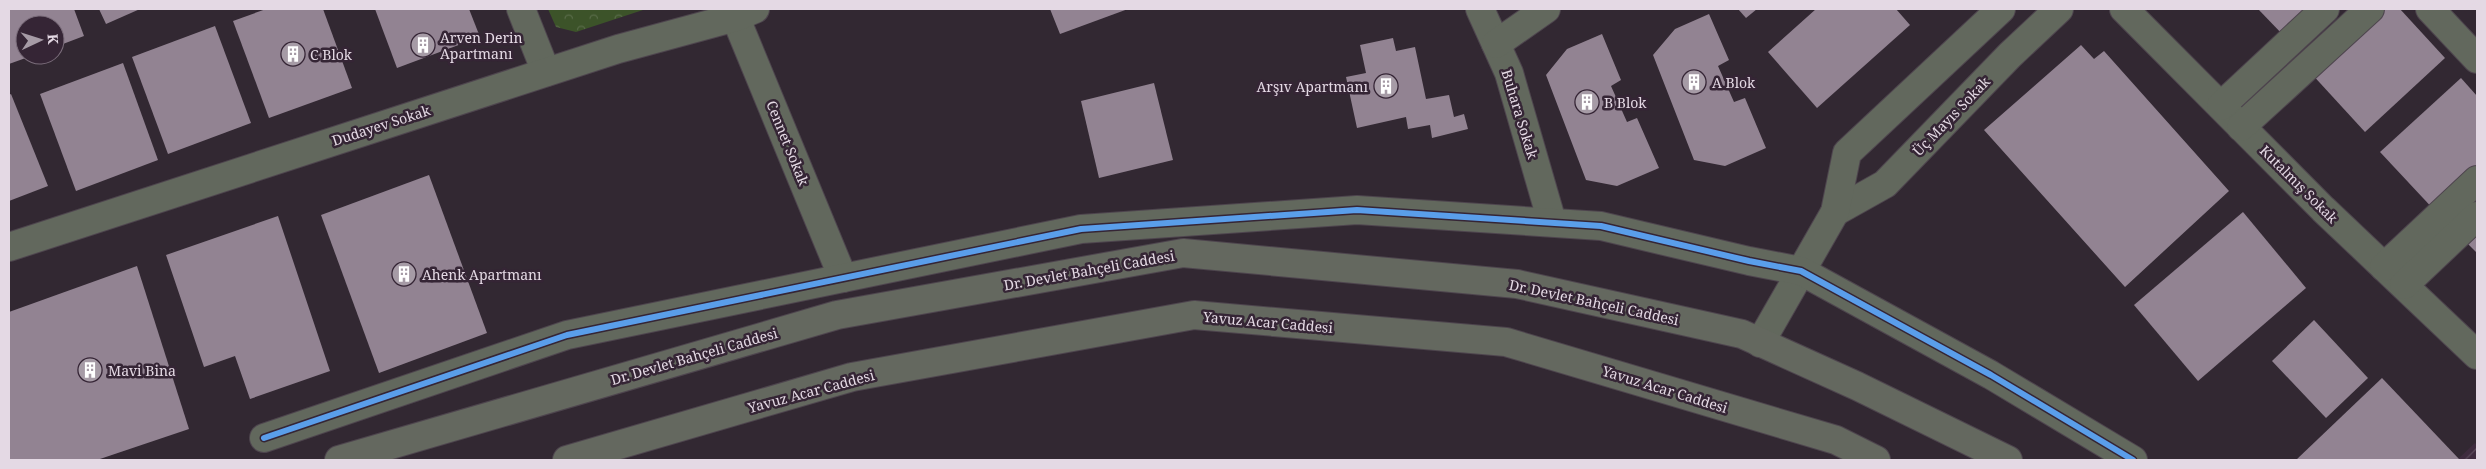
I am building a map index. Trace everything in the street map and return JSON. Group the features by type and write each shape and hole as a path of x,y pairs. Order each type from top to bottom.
{"main road":[{"name":"Dr. Devlet Bahçeli Caddesi","path":"339,460 837,315 1183,253 1516,284 1742,334 1857,386 2008,460"},
{"name":"Yavuz Acar Caddesi","path":"567,460 852,377 1194,316 1506,342 1836,440 1876,460"}],"street":[{"path":"521,9 546,72"},
{"name":"Buhara Sokak","path":"1480,9 1509,73 1552,222"},
{"path":"1496,44 1546,9"},
{"path":"1760,342 1835,212 1847,153 2000,9"},
{"name":"Üç Mayıs Sokak","path":"1835,212 1885,184 2010,55 2059,9"},
{"name":"Kutalmış Sokak","path":"2124,9 2384,267 2477,355"},
{"path":"2221,106 2325,9"},
{"path":"2242,127 2370,9"},
{"path":"2430,9 2477,59"},
{"name":"Dudayev Sokak","path":"9,247 546,72 741,12"},
{"name":"Cennet Sokak","path":"741,12 843,278"},
{"path":"2384,267 2477,180"},
{"path":"264,438 567,334 1081,229 1357,210 1600,226 1749,261 1801,271 1991,376 2133,460"},
{"path":"2404,285 2477,216"}],"shaded area":[{"path":"2475,443 2477,446 2477,460 2457,460"}],"green space":[{"path":"548,9 646,9 576,32 556,27"}],"building":[{"path":"9,9 74,9 84,36 65,43 65,15 15,15 15,62 9,64"},
{"path":"99,9 140,9 106,24"},
{"name":"C Blok","path":"266,9 323,9 352,88 269,118 233,21"},
{"name":"Arven Derin Apartmanı","path":"375,9 469,9 480,37 397,68"},
{"path":"1050,9 1128,9 1060,34"},
{"path":"1738,9 1757,9 1746,18"},
{"path":"1816,9 1896,9 1910,25 1817,108 1768,52"},
{"path":"2258,9 2315,9 2285,37"},
{"path":"2377,9 2400,9 2445,58 2365,132 2309,71"},
{"name":"A Blok","path":"1709,14 1729,60 1718,66 1734,102 1745,98 1766,148 1725,166 1694,160 1653,55 1675,29"},
{"path":"215,26 251,123 168,154 132,57"},
{"name":"B Blok","path":"1602,34 1621,80 1611,86 1627,122 1637,118 1659,168 1617,186 1586,180 1546,75 1567,49"},
{"name":"Arşıv Apartmanı","path":"1393,38 1396,51 1415,47 1426,99 1449,95 1454,117 1464,114 1468,129 1432,138 1430,125 1408,129 1406,117 1357,128 1346,77 1366,73 1360,45"},
{"path":"2081,45 2094,59 2104,51 2229,191 2125,287 1984,130"},
{"path":"123,63 158,160 76,191 40,94"},
{"path":"2461,78 2477,96 2477,175 2437,213 2380,152"},
{"path":"1154,83 1173,160 1099,178 1081,101"},
{"path":"11,94 48,186 9,201 9,95"},
{"name":"Ahenk Apartmanı","path":"429,175 487,333 379,373 321,215"},
{"path":"2243,212 2306,288 2198,381 2134,305"},
{"path":"278,216 330,371 250,399 235,356 204,367 166,255"},
{"path":"2477,233 2477,253 2467,243"},
{"name":"Mavi Bina","path":"137,266 189,429 97,460 9,460 9,312"},
{"path":"2314,320 2368,378 2326,418 2272,361"},
{"path":"2382,378 2458,460 2296,460"}],"cycle path":[{"path":"264,438 567,335 1081,229 1357,210 1601,226 1749,261 1801,271 1991,375 2133,460"}],"place":[{"name":"Arven Derin Apartmanı","path":"423,45"},
{"name":"C Blok","path":"293,54"},
{"name":"A Blok","path":"1694,82"},
{"name":"Arşıv Apartmanı","path":"1386,86"},
{"name":"B Blok","path":"1587,102"},
{"name":"Ahenk Apartmanı","path":"404,274"},
{"name":"Mavi Bina","path":"90,370"}]}
